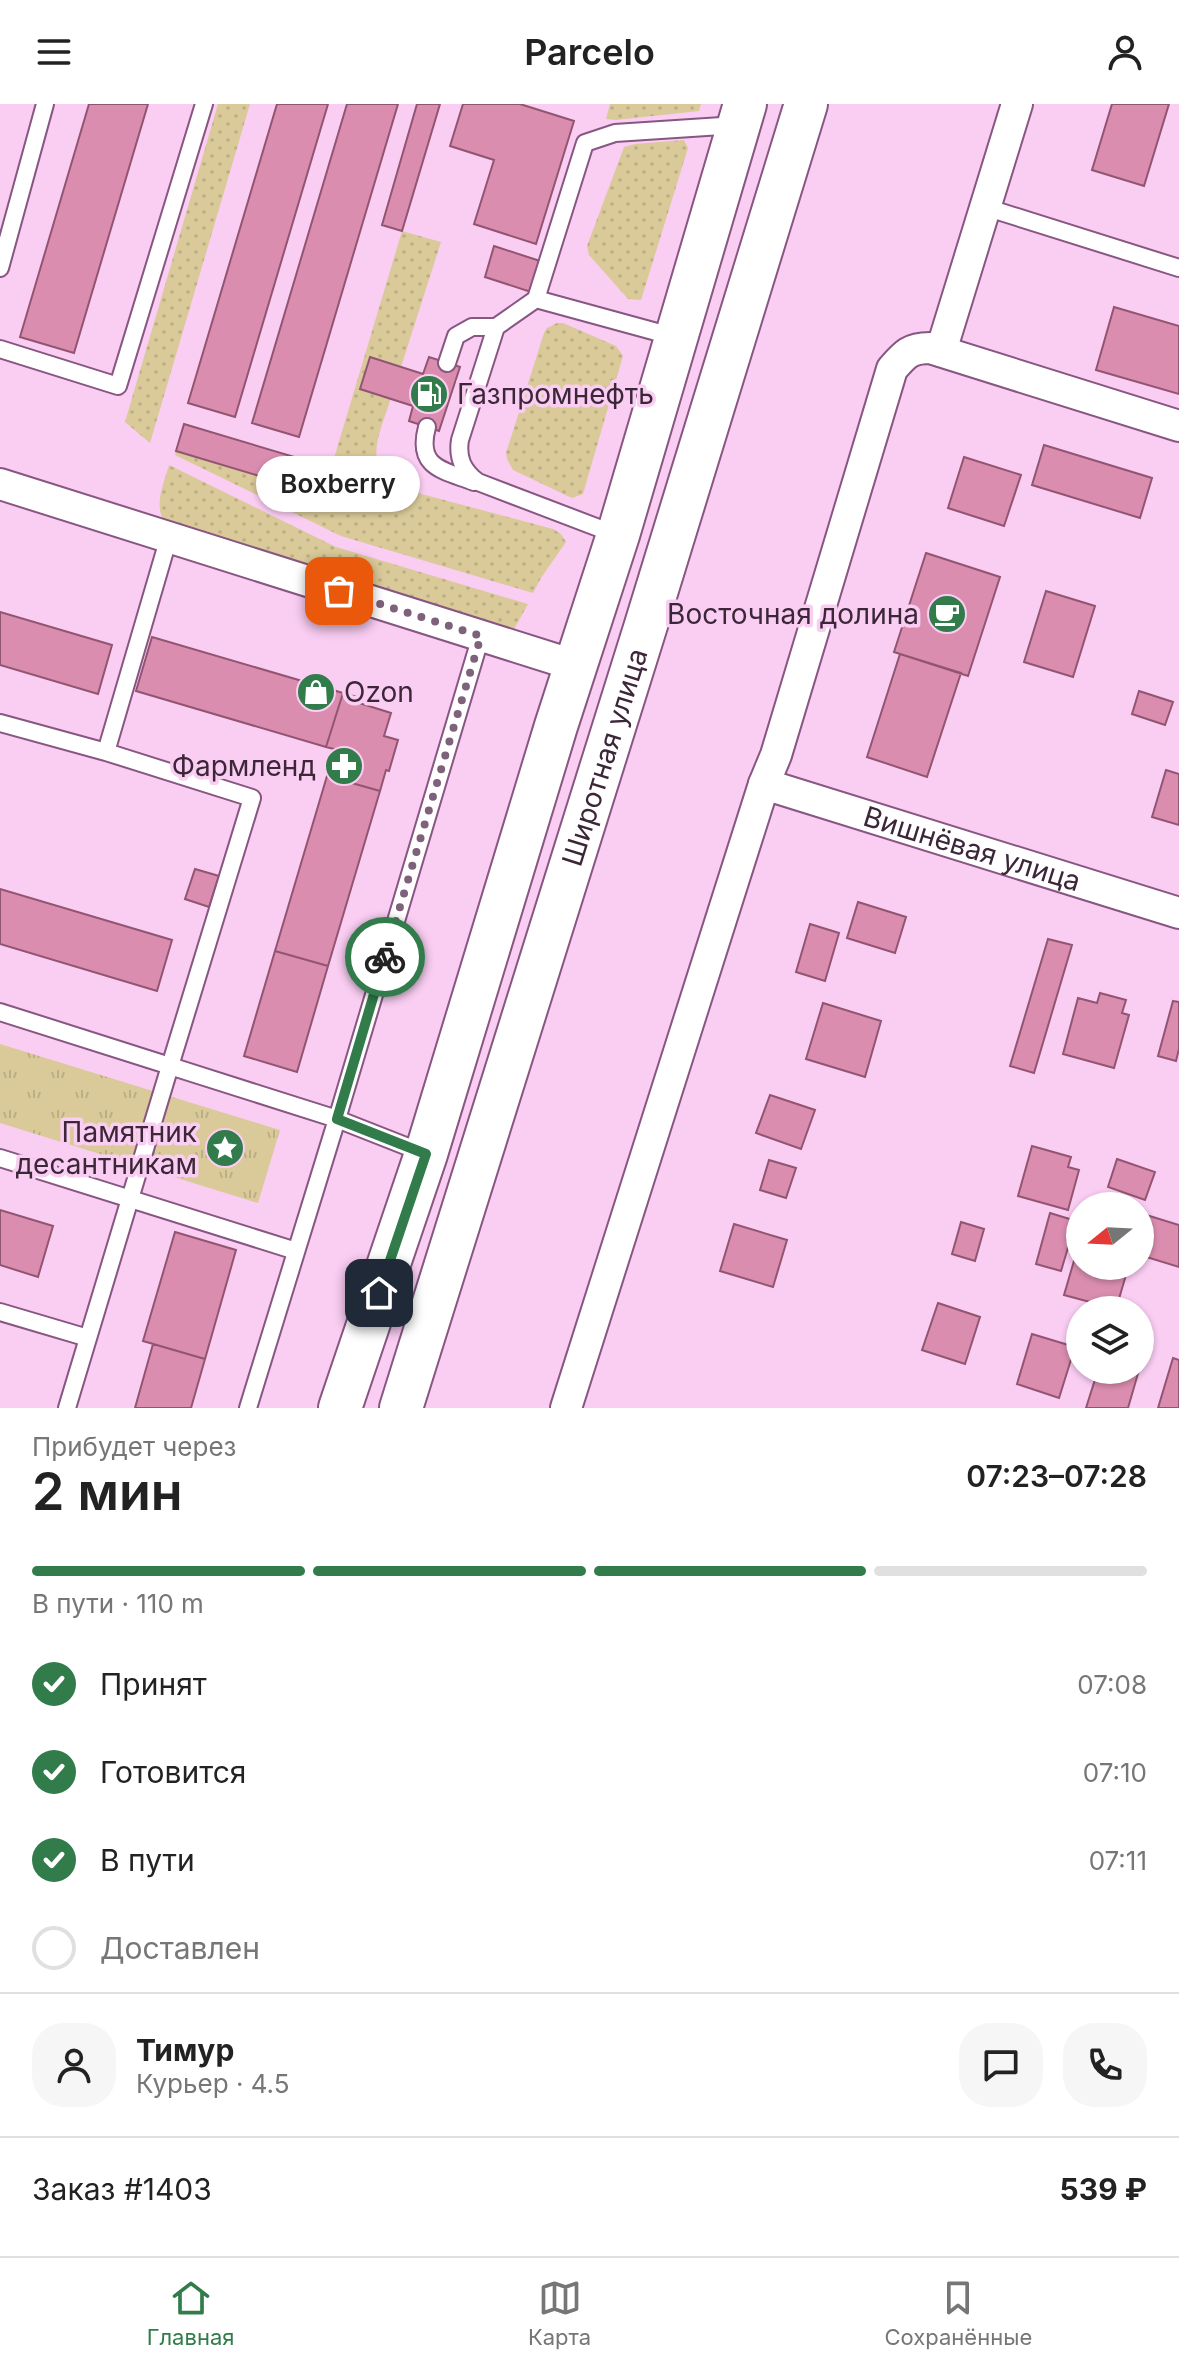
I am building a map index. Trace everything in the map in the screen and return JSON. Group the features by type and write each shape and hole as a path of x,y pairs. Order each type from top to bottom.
{"main road":[{"name":"Широтная улица","path":"401,1408 806,104"},
{"name":"Широтная улица","path":"341,1407 426,1154 618,535 741,115"}],"street":[{"path":"941,351 1017,104"},
{"path":"566,1408 780,741 892,369 904,355 916,348 930,348 1179,426"},
{"path":"0,484 577,666"},
{"name":"Вишнёвая улица","path":"764,784 1179,913"}],"lane":[{"path":"0,268 45,104"},
{"path":"0,349 118,386 204,104"},
{"path":"447,363 456,336 472,327 496,327 536,299 585,143 615,133 741,115"},
{"path":"985,207 1179,268"},
{"path":"536,299 676,338"},
{"path":"487,487 469,476 463,468 458,449 496,327"},
{"path":"427,427 423,449 438,468 618,535"},
{"path":"106,752 169,537"},
{"path":"248,1408 481,636"},
{"path":"0,723 106,752 252,798 67,1408"},
{"path":"0,1012 337,1119 426,1154"},
{"path":"0,1158 296,1251"},
{"path":"0,1312 88,1338"}],"green space":[{"path":"218,104 250,104 150,443 125,422"},
{"path":"610,104 701,104 699,111 616,120 606,119"},
{"path":"684,140 688,148 641,300 628,299 589,255 587,246 624,147"},
{"path":"402,231 441,242 401,367 370,357 360,388 391,398 377,448 380,470 387,480 399,488 553,529 561,534 566,542 533,593 341,536 175,455 176,451 323,495"},
{"path":"557,323 616,346 623,356 583,494 572,498 513,470 506,453 544,333"},
{"path":"169,465 336,547 528,604 513,631 165,522 160,502"},
{"path":"0,1044 280,1130 258,1203 0,1123"}],"building":[{"path":"89,104 148,104 74,353 20,337"},
{"path":"277,104 328,104 235,417 188,403"},
{"path":"347,104 398,104 299,437 252,423"},
{"path":"417,104 440,104 402,231 382,225"},
{"path":"463,104 520,104 574,121 536,244 474,224 494,160 450,146"},
{"path":"1112,104 1169,104 1144,186 1092,170"},
{"path":"494,246 540,261 531,292 485,277"},
{"path":"1114,307 1179,326 1179,394 1096,370"},
{"path":"370,357 423,374 429,357 460,367 439,431 409,421 413,406 360,389"},
{"path":"184,424 331,468 323,495 176,451"},
{"path":"1044,445 1152,478 1140,518 1032,485"},
{"path":"964,457 1021,475 1004,526 948,508"},
{"name":"Восточная долина","path":"926,553 1000,577 968,676 894,652"},
{"path":"1046,591 1095,606 1073,677 1024,662"},
{"path":"0,612 112,645 98,694 0,665"},
{"path":"152,637 343,693 326,747 136,691"},
{"path":"900,654 961,673 927,777 867,757"},
{"path":"1139,691 1173,702 1165,725 1132,714"},
{"path":"343,693 357,697 356,702 391,713 384,736 398,740 380,791 327,776 334,749 326,747"},
{"path":"1166,770 1179,774 1179,825 1152,817"},
{"path":"327,776 380,791 328,966 275,951"},
{"path":"195,869 219,876 209,907 185,899"},
{"path":"0,889 172,940 157,991 0,944"},
{"path":"858,902 906,917 895,953 847,938"},
{"path":"810,924 839,933 825,981 796,972"},
{"path":"1048,939 1072,945 1034,1073 1010,1066"},
{"path":"275,951 328,966 297,1072 244,1056"},
{"path":"1100,993 1126,1000 1122,1013 1129,1015 1114,1068 1063,1054 1078,998 1097,1003"},
{"path":"1173,1001 1179,1002 1176,1061 1158,1056"},
{"path":"823,1003 881,1021 865,1077 806,1059"},
{"path":"770,1095 815,1110 801,1149 756,1133"},
{"path":"1032,1146 1071,1157 1068,1167 1079,1170 1073,1192 1066,1192 1066,1209 1018,1196"},
{"path":"1117,1159 1155,1172 1148,1192 1122,1192 1108,1187"},
{"path":"769,1160 796,1168 786,1198 760,1190"},
{"path":"0,1210 53,1226 38,1277 0,1265"},
{"path":"1050,1213 1066,1218 1066,1254 1061,1271 1036,1264"},
{"path":"1154,1217 1179,1225 1179,1267 1154,1259"},
{"path":"961,1222 984,1229 975,1261 952,1254"},
{"path":"734,1224 787,1240 773,1287 720,1271"},
{"path":"175,1232 236,1250 205,1359 143,1341"},
{"path":"1068,1280 1124,1280 1120,1296 1064,1295"},
{"path":"938,1303 980,1317 965,1364 922,1350"},
{"path":"1032,1334 1066,1344 1066,1376 1059,1398 1017,1384"},
{"path":"153,1344 205,1359 191,1408 135,1408"},
{"path":"1173,1358 1179,1360 1179,1408 1158,1408"},
{"path":"1094,1384 1135,1384 1128,1408 1086,1408"}],"way so far":[{"path":"339,591 481,636 385,957"}],"place":[{"name":"Газпромнефть","path":"429,394"},
{"name":"Boxberry","path":"339,591"},
{"name":"Восточная долина","path":"947,614"},
{"name":"Ozon","path":"316,692"},
{"name":"Фармленд","path":"344,766"},
{"name":"Памятник десантникам","path":"225,1148"}],"route":[{"path":"379,1293 426,1154 337,1119 385,957"}]}
